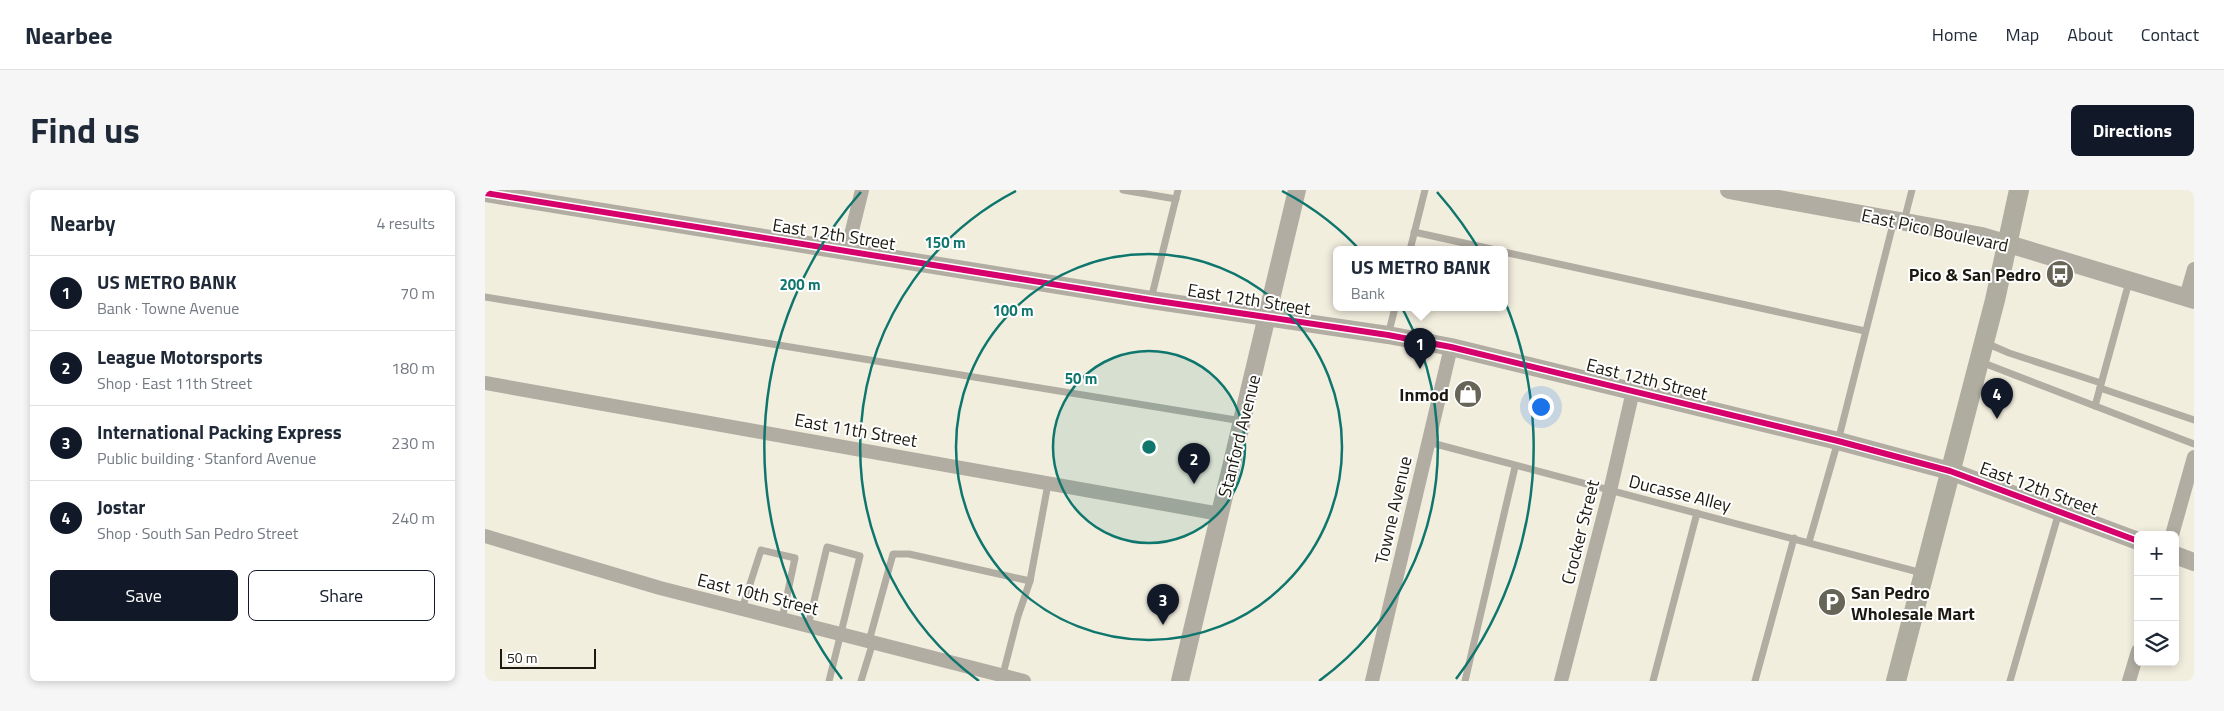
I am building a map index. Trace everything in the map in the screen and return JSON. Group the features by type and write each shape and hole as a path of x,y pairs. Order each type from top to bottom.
{"main road":[{"path":"1896,681 2008,244 2019,190"}],"street":[{"path":"847,251 862,190"},
{"name":"Stanford Avenue","path":"1180,681 1297,190"},
{"name":"East Pico Boulevard","path":"1729,190 1982,236 2190,298"},
{"name":"East 12th Street","path":"485,193 1151,300 1388,335 1451,347 1838,441 1950,471 2134,540"},
{"path":"2190,298 2194,269"},
{"name":"Towne Avenue","path":"1372,681 1451,347"},
{"name":"East 11th Street","path":"485,383 1220,514"},
{"name":"Crocker Street","path":"1561,681 1633,391"},
{"path":"2174,531 2194,457"},
{"name":"East 10th Street","path":"485,536 660,588 841,634 1002,678 1025,681"},
{"path":"2179,556 2194,562"},
{"path":"2129,681 2134,664"}],"lane":[{"path":"1123,190 1176,199"},
{"path":"1151,300 1178,190"},
{"path":"1411,246 1425,190"},
{"path":"1809,542 1838,441 1865,331 1899,221 1912,190"},
{"path":"1414,232 1478,246"},
{"path":"1508,253 1865,331"},
{"path":"2095,406 2129,281"},
{"path":"485,298 1243,421"},
{"path":"1388,335 1394,311"},
{"path":"1983,342 2194,420"},
{"path":"1978,361 2194,444"},
{"name":"Ducasse Alley","path":"1428,442 1515,467 1794,538 1924,574"},
{"path":"1465,681 1515,467"},
{"path":"1002,678 1018,616 1030,581 1048,484"},
{"path":"2010,681 2059,512"},
{"path":"1653,681 1697,513"},
{"path":"1755,681 1794,538"},
{"path":"808,626 827,547 860,556 829,681"},
{"path":"742,609 761,550 795,558 782,619"},
{"path":"861,681 893,554 909,554 1030,581"}],"cycle path":[{"path":"485,193 1151,300 1388,335 1451,347 1838,441 1950,471 2134,540"}],"place":[{"name":"Pico & San Pedro","path":"2060,274"},
{"name":"US METRO BANK","path":"1420,369"},
{"name":"Inmod","path":"1468,394"},
{"name":"Jostar","path":"1997,419"},
{"name":"League Motorsports","path":"1194,484"},
{"name":"San Pedro Wholesale Mart","path":"1832,602"},
{"name":"International Packing Express","path":"1163,625"}]}
